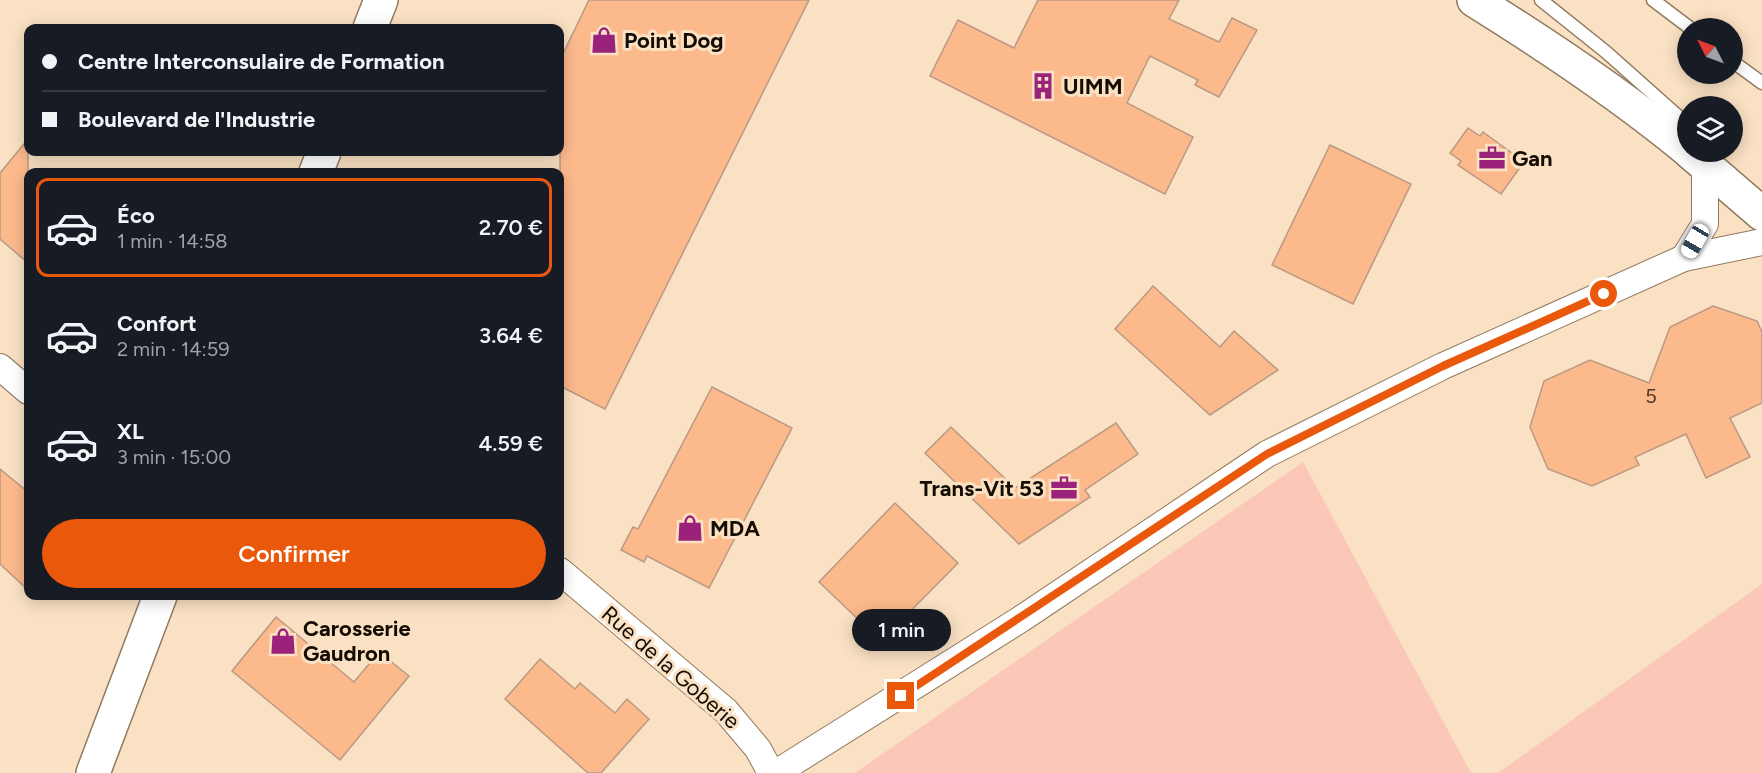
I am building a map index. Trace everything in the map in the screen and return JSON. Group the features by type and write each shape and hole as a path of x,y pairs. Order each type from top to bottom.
{"main road":[{"path":"372,24 381,0"},
{"path":"1474,0 1562,55 1677,138"},
{"path":"1707,162 1762,214"},
{"path":"93,773 158,600"}],"street":[{"path":"1684,258 1705,224 1703,162"},
{"path":"776,773 1021,619 1267,454 1443,366 1684,258 1762,242"},
{"path":"0,367 24,388"},
{"name":"Rue de la Goberie","path":"564,574 726,711 758,749 771,773"}],"lane":[{"path":"1541,0 1606,52 1677,115"},
{"path":"1653,0 1677,18"},
{"path":"1743,69 1762,84"},
{"path":"1708,162 1762,207"}],"shaded area":[{"path":"1303,462 1471,773 855,773"},
{"path":"1762,584 1762,773 1498,773"}],"building":[{"path":"589,0 809,0 605,409 564,388 564,168 560,168 560,156 564,156 564,52"},
{"name":"UIMM","path":"1038,0 1179,0 1169,19 1219,42 1232,18 1257,30 1219,97 1195,85 1198,80 1150,56 1127,103 1193,137 1165,194 930,76 958,20 1014,48"},
{"path":"1468,128 1480,136 1483,132 1524,162 1501,194 1458,165 1461,161 1450,153"},
{"path":"24,144 24,156 28,156 28,168 24,168 24,260 0,239 0,173"},
{"path":"1330,145 1411,184 1353,304 1272,265"},
{"path":"1153,286 1220,347 1234,331 1278,370 1210,415 1115,329"},
{"path":"1713,306 1757,321 1762,332 1762,403 1730,418 1750,457 1706,478 1686,434 1635,457 1639,465 1592,486 1548,469 1530,427 1544,381 1590,360 1649,383 1670,327"},
{"path":"712,387 792,428 709,588 647,556 644,562 621,550 633,527 638,529"},
{"path":"1116,423 1138,454 1085,490 1090,497 1019,544 925,453 951,427 1015,488"},
{"path":"0,469 24,489 24,586 0,564"},
{"path":"895,503 958,563 881,641 819,582"},
{"path":"276,617 354,682 379,652 409,676 340,760 232,671"},
{"path":"540,659 575,689 580,683 615,713 627,699 649,719 601,773 588,773 505,699"}],"place":[{"name":"Point Dog","path":"604,40"},
{"name":"UIMM","path":"1043,86"},
{"name":"Gan","path":"1492,158"},
{"name":"Trans-Vit 53","path":"1064,488"},
{"name":"MDA","path":"690,528"},
{"name":"Carosserie Gaudron","path":"283,641"}],"route":[{"path":"901,696 1021,619 1267,454 1443,366 1604,294"}]}
